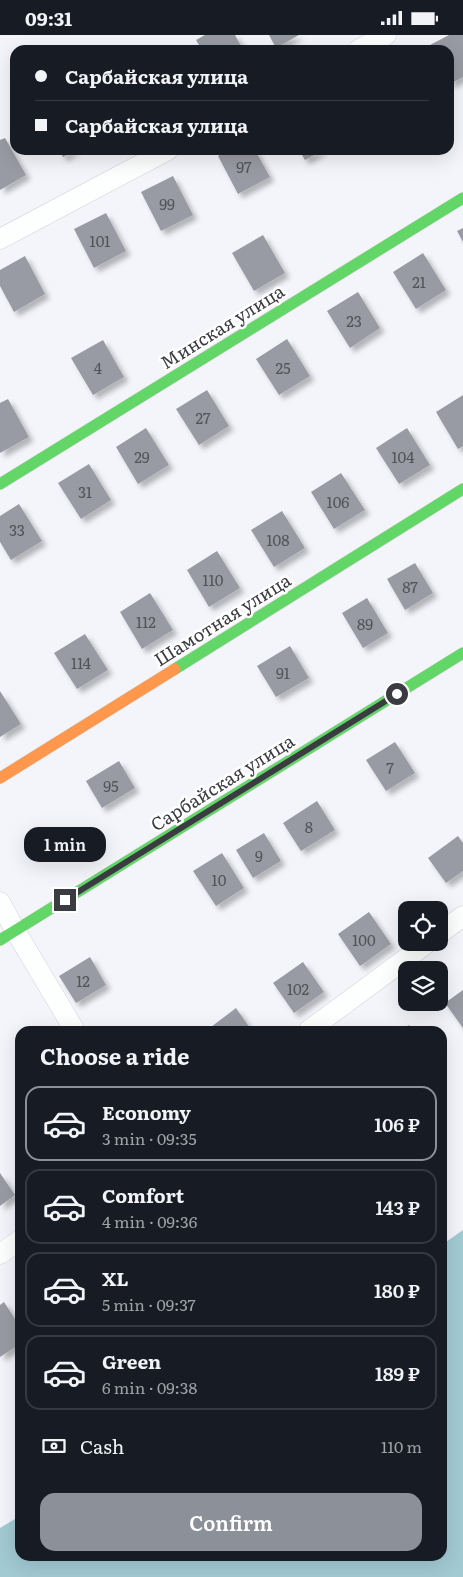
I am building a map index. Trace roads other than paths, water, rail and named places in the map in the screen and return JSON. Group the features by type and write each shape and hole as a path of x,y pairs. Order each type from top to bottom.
{"street":[{"path":"367,45 386,35"},
{"path":"0,239 159,155"},
{"name":"Минская улица","path":"0,484 463,198"},
{"name":"Шамотная улица","path":"0,778 463,489"},
{"name":"Сарбайская улица","path":"7,935 463,653"},
{"path":"0,902 7,935 71,1026"},
{"path":"448,927 463,916"},
{"path":"315,1026 416,951"},
{"path":"0,1253 15,1242"}],"water":[{"path":"463,1230 463,1577 0,1577 0,1528 15,1519 15,1561 447,1561 447,1241"}]}
